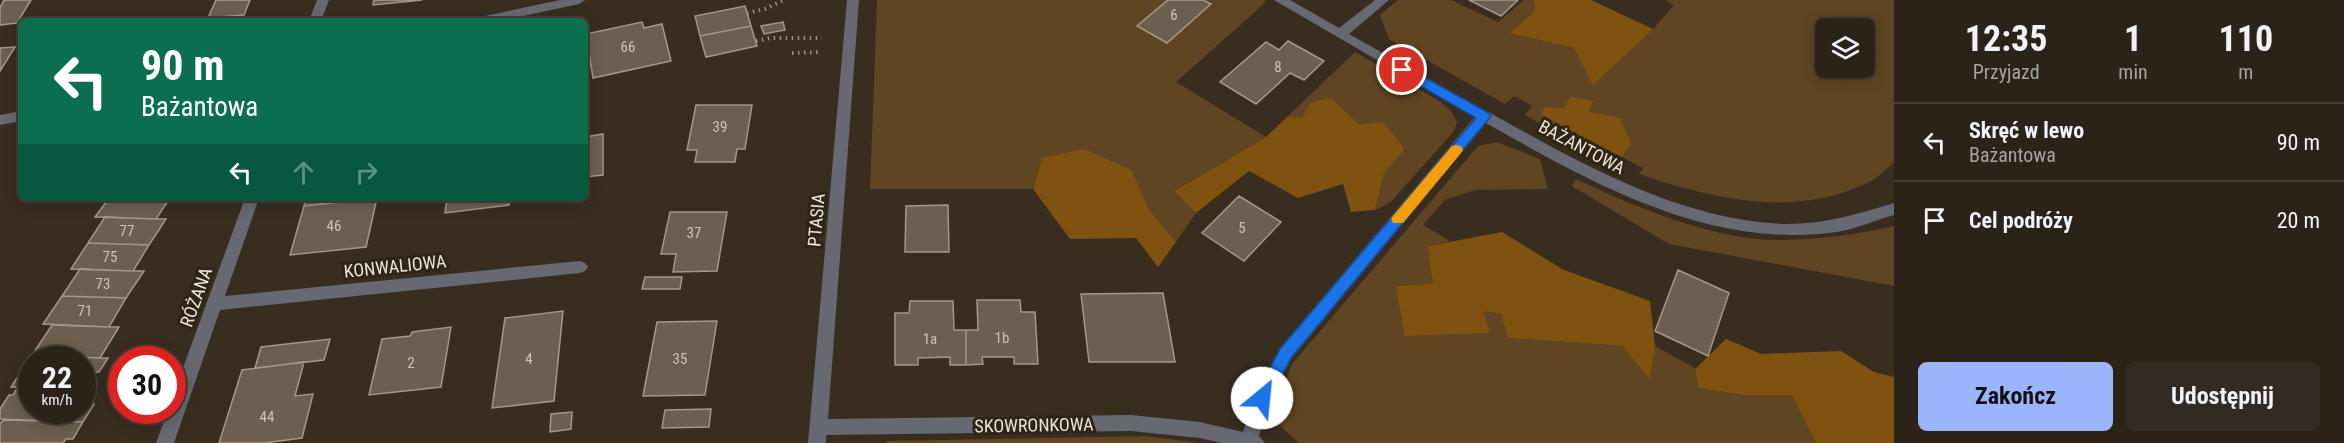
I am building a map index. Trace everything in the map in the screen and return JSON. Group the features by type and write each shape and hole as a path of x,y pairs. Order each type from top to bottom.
{"street":[{"path":"316,18 322,0"},
{"path":"494,18 579,0"},
{"name":"PTASIA","path":"818,435 853,0"},
{"name":"BAŻANTOWA","path":"1280,0 1588,174 1647,201 1713,221 1782,230 1815,229 1862,221 1894,209"},
{"path":"1340,34 1383,0"},
{"name":"SKOWRONKOWA","path":"818,435 1131,423 1200,430 1252,441 1262,398 1286,353 1484,116"},
{"path":"0,120 18,117"},
{"name":"RÓŻANA","path":"165,443 251,201"},
{"name":"KONWALIOWA","path":"215,304 580,267"}],"path":[{"path":"747,13 762,10 784,0"},
{"path":"756,41 770,38 822,38"},
{"path":"792,53 821,52"}],"shaded area":[{"path":"877,0 1266,1 1176,82 1266,137 1175,190 1196,213 1176,242 1148,208 1132,170 1042,158 1033,189 870,189"},
{"path":"1398,0 1451,0 1498,22 1524,0 1534,0 1535,11 1509,33 1574,48 1653,29 1674,5 1665,0 1894,0 1894,162 1869,182 1841,193 1813,200 1754,201 1695,191 1639,174 1643,168 1622,157 1631,144 1589,112 1593,102 1542,115 1617,154 1609,161 1525,115 1532,106 1514,96 1505,104 1389,39 1380,15"},
{"path":"1534,0 1591,0 1653,29 1593,85 1574,48 1509,33 1535,11"},
{"path":"1355,52 1441,102 1452,112 1457,122 1454,131 1391,202 1375,210 1384,172 1405,149 1359,125 1287,117"},
{"path":"1570,97 1593,101 1589,112 1620,118 1631,144 1622,157 1542,115 1544,107 1564,108"},
{"path":"1331,98 1359,125 1383,122 1405,149 1384,173 1375,210 1351,212 1343,184 1298,198 1249,171 1196,213 1174,191 1266,137 1287,117 1302,118 1311,102"},
{"path":"1497,142 1540,159 1548,189 1476,190 1445,200 1423,225 1450,241 1428,246 1490,333 1482,310 1501,314 1508,338 1624,346 1650,380 1655,346 1695,368 1698,388 1744,395 1792,395 1816,443 1299,443 1279,425 1278,401 1292,364 1478,146"},
{"path":"1084,149 1132,170 1148,208 1176,242 1158,267 1136,238 1070,239 1033,189 1042,158"},
{"path":"1576,179 1674,220 1700,228 1751,238 1791,240 1821,238 1894,226 1894,286 1669,244 1574,189 1572,185"},
{"path":"1502,232 1564,270 1650,301 1655,346 1650,380 1623,346 1508,338 1501,314 1483,311 1490,333 1405,336 1396,286 1433,284 1428,246"},
{"path":"1726,339 1761,354 1841,351 1874,372 1894,377 1894,443 1816,443 1792,395 1744,395 1698,388 1695,369"},
{"path":"1146,436 1199,443 887,443 886,441"}],"building":[{"path":"4,0 31,0 17,23 0,25 0,8"},
{"path":"216,0 250,0 244,15 208,18"},
{"path":"374,0 422,0 373,5"},
{"path":"1168,0 1203,0 1211,4 1167,43 1137,26"},
{"path":"1469,0 1518,0 1501,16"},
{"path":"745,6 751,26 700,36 695,16"},
{"path":"642,22 644,28 662,24 671,61 593,78 588,34"},
{"path":"783,22 785,30 764,34 761,26"},
{"path":"751,26 757,46 706,57 700,36"},
{"path":"1288,41 1324,61 1304,80 1290,73 1256,104 1220,82 1266,42 1279,50"},
{"path":"15,47 0,71 0,48"},
{"path":"696,105 752,105 745,149 737,149 735,162 695,162 697,150 687,150"},
{"path":"603,134 603,175 588,177 588,136"},
{"path":"1239,196 1281,222 1244,261 1202,233"},
{"path":"107,201 168,201 156,219 95,217"},
{"path":"305,201 346,201 304,206"},
{"path":"350,201 376,201 366,247 290,255 304,206"},
{"path":"447,201 510,201 509,205 445,213"},
{"path":"948,205 949,252 905,252 906,206"},
{"path":"670,212 727,212 717,271 673,272 676,254 661,254"},
{"path":"105,217 166,219 149,245 88,243"},
{"path":"88,243 149,245 133,271 71,269"},
{"path":"80,269 144,271 126,298 62,296"},
{"path":"1678,270 1729,293 1708,356 1655,331"},
{"path":"645,277 682,277 680,289 642,289"},
{"path":"1163,293 1175,362 1089,362 1081,294"},
{"path":"62,296 126,298 109,327 43,324"},
{"path":"977,300 1020,300 1021,312 1035,312 1038,364 1014,364 1014,357 982,357 983,364 966,365 966,330 978,330"},
{"path":"910,301 953,301 954,330 966,330 966,365 950,365 950,357 918,358 918,365 895,365 895,313 909,313"},
{"path":"563,311 554,401 492,408 505,318"},
{"path":"717,321 705,395 643,396 657,322"},
{"path":"52,325 119,327 100,358 96,358 96,346 38,346"},
{"path":"451,327 441,387 369,395 382,339 410,336 412,332"},
{"path":"330,339 324,360 255,368 261,347"},
{"path":"96,358 108,358 99,372 96,372"},
{"path":"304,362 295,396 313,394 302,438 264,443 219,443 242,370"},
{"path":"18,376 18,387 11,387"},
{"path":"18,387 18,420 0,419 0,409 9,395 13,395"},
{"path":"711,409 709,427 662,428 665,410"},
{"path":"572,412 571,429 550,432 551,414"},
{"path":"3,420 18,420 18,424 82,424 73,439 66,439 63,443 0,443 0,424"}],"slow traffic":[{"path":"1398,219 1456,150"}],"route":[{"path":"1262,398 1286,353 1484,116 1402,70"}]}
